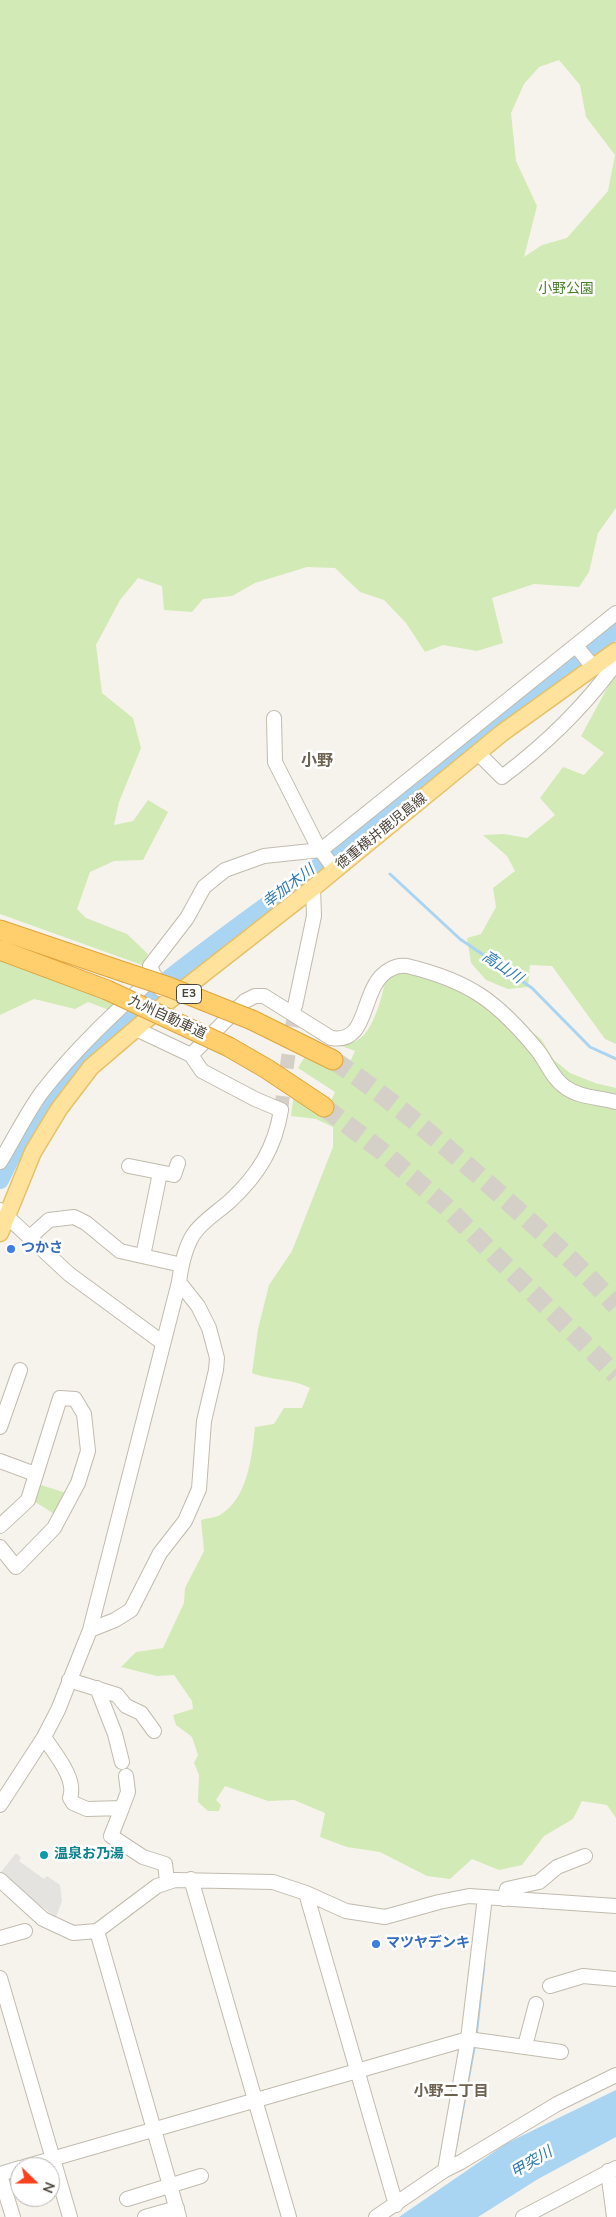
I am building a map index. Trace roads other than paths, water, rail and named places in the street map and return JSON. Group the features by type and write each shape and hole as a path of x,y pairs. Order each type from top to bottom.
{"highway":[{"name":"九州自動車道","path":"0,930 169,987 252,1020 333,1060"},
{"name":"九州自動車道","path":"0,950 107,990 229,1047 267,1069 324,1107"}],"main road":[{"name":"徳重横井鹿児島線","path":"0,1234 3,1213 33,1152 59,1109 91,1067 136,1029 165,1001 314,888 522,718 616,651"}],"street":[{"path":"165,1001 150,966 187,918 204,887 225,870 264,856 322,852 616,613"},
{"path":"576,646 594,668"},
{"path":"478,753 502,777 527,758 575,714 616,663"},
{"path":"274,718 275,762 322,852 335,870"},
{"path":"295,1006 314,916 314,888"},
{"path":"191,1055 245,1001 255,996 264,996 331,1038 342,1040 351,1036 361,1021 374,983 382,974 393,967 405,966 453,981 483,996 499,1007 518,1027 539,1053 558,1082 580,1095 616,1102"},
{"path":"0,1162 41,1094 61,1069 108,1018 156,980"},
{"path":"0,1805 44,1737 58,1710 90,1630 182,1264 192,1236 252,1178 267,1156 278,1132 280,1110 202,1071 191,1055 136,1029"},
{"path":"129,1166 174,1176 178,1163"},
{"path":"143,1256 160,1173"},
{"path":"3,1213 69,1274 163,1343"},
{"path":"29,1238 49,1220 74,1217 86,1223 113,1248 182,1264"},
{"path":"90,1630 115,1620 131,1610 160,1553 185,1521 199,1489 204,1421 216,1370 216,1358 209,1328 198,1306 179,1282"},
{"path":"0,1427 20,1370"},
{"path":"0,1526 28,1500 60,1398 75,1399 84,1414 88,1451 78,1483 54,1528 16,1567 0,1547"},
{"path":"0,1461 35,1474"},
{"path":"69,1680 117,1695 126,1706 141,1713 154,1731"},
{"path":"98,1688 115,1734 122,1762"},
{"path":"44,1737 68,1776 73,1790 70,1798 73,1803 87,1809 122,1808"},
{"path":"126,1776 128,1792 111,1836 143,1857 165,1864 167,1881"},
{"path":"504,1898 507,1889 530,1886 539,1882 557,1867 585,1856"},
{"path":"191,1879 289,2217"},
{"path":"0,1880 43,1919 73,1933 96,1931 167,1881 191,1879 261,1880 288,1886 346,1912 386,1917 450,1899 469,1896 616,1906"},
{"path":"306,1893 396,2205"},
{"path":"444,2170 473,2039 485,1897"},
{"path":"0,1938 25,1931"},
{"path":"96,1931 178,2213 145,2217"},
{"path":"550,1986 584,1976 616,1979"},
{"path":"0,1978 52,2157"},
{"path":"524,2046 536,2004"},
{"path":"60,2157 473,2039 561,2052"},
{"path":"376,2217 396,2205 444,2170 461,2162 558,2104 616,2075"},
{"path":"522,2217 612,2170 614,2217"},
{"path":"0,2174 13,2217"},
{"path":"127,2199 201,2176"},
{"path":"60,2183 70,2217"}],"water":[{"name":"甲突川","path":"616,2090 616,2137 538,2179 478,2217 399,2217 507,2143"}],"waterway":[{"name":"幸加木川","path":"0,1180 23,1136 51,1094 80,1060 144,999 322,864 616,629"},
{"name":"高山川","path":"390,874 460,939 532,988 590,1047 616,1059"},
{"path":"476,2037 484,1963"},
{"path":"456,2145 475,2043"}],"tunnel":[{"path":"281,1110 295,1006"},
{"path":"333,1060 395,1105 474,1171 587,1275 616,1306"},
{"path":"324,1107 383,1152 443,1204 616,1375"}],"place":[{"name":"つかさ","path":"11,1249"},
{"name":"温泉お乃湯","path":"44,1855"},
{"name":"マツヤデンキ","path":"376,1944"}],"district":[{"name":"小野","path":"317,762"},
{"name":"小野二丁目","path":"451,2092"}],"park label":[{"name":"小野公園","path":"566,290"}]}
